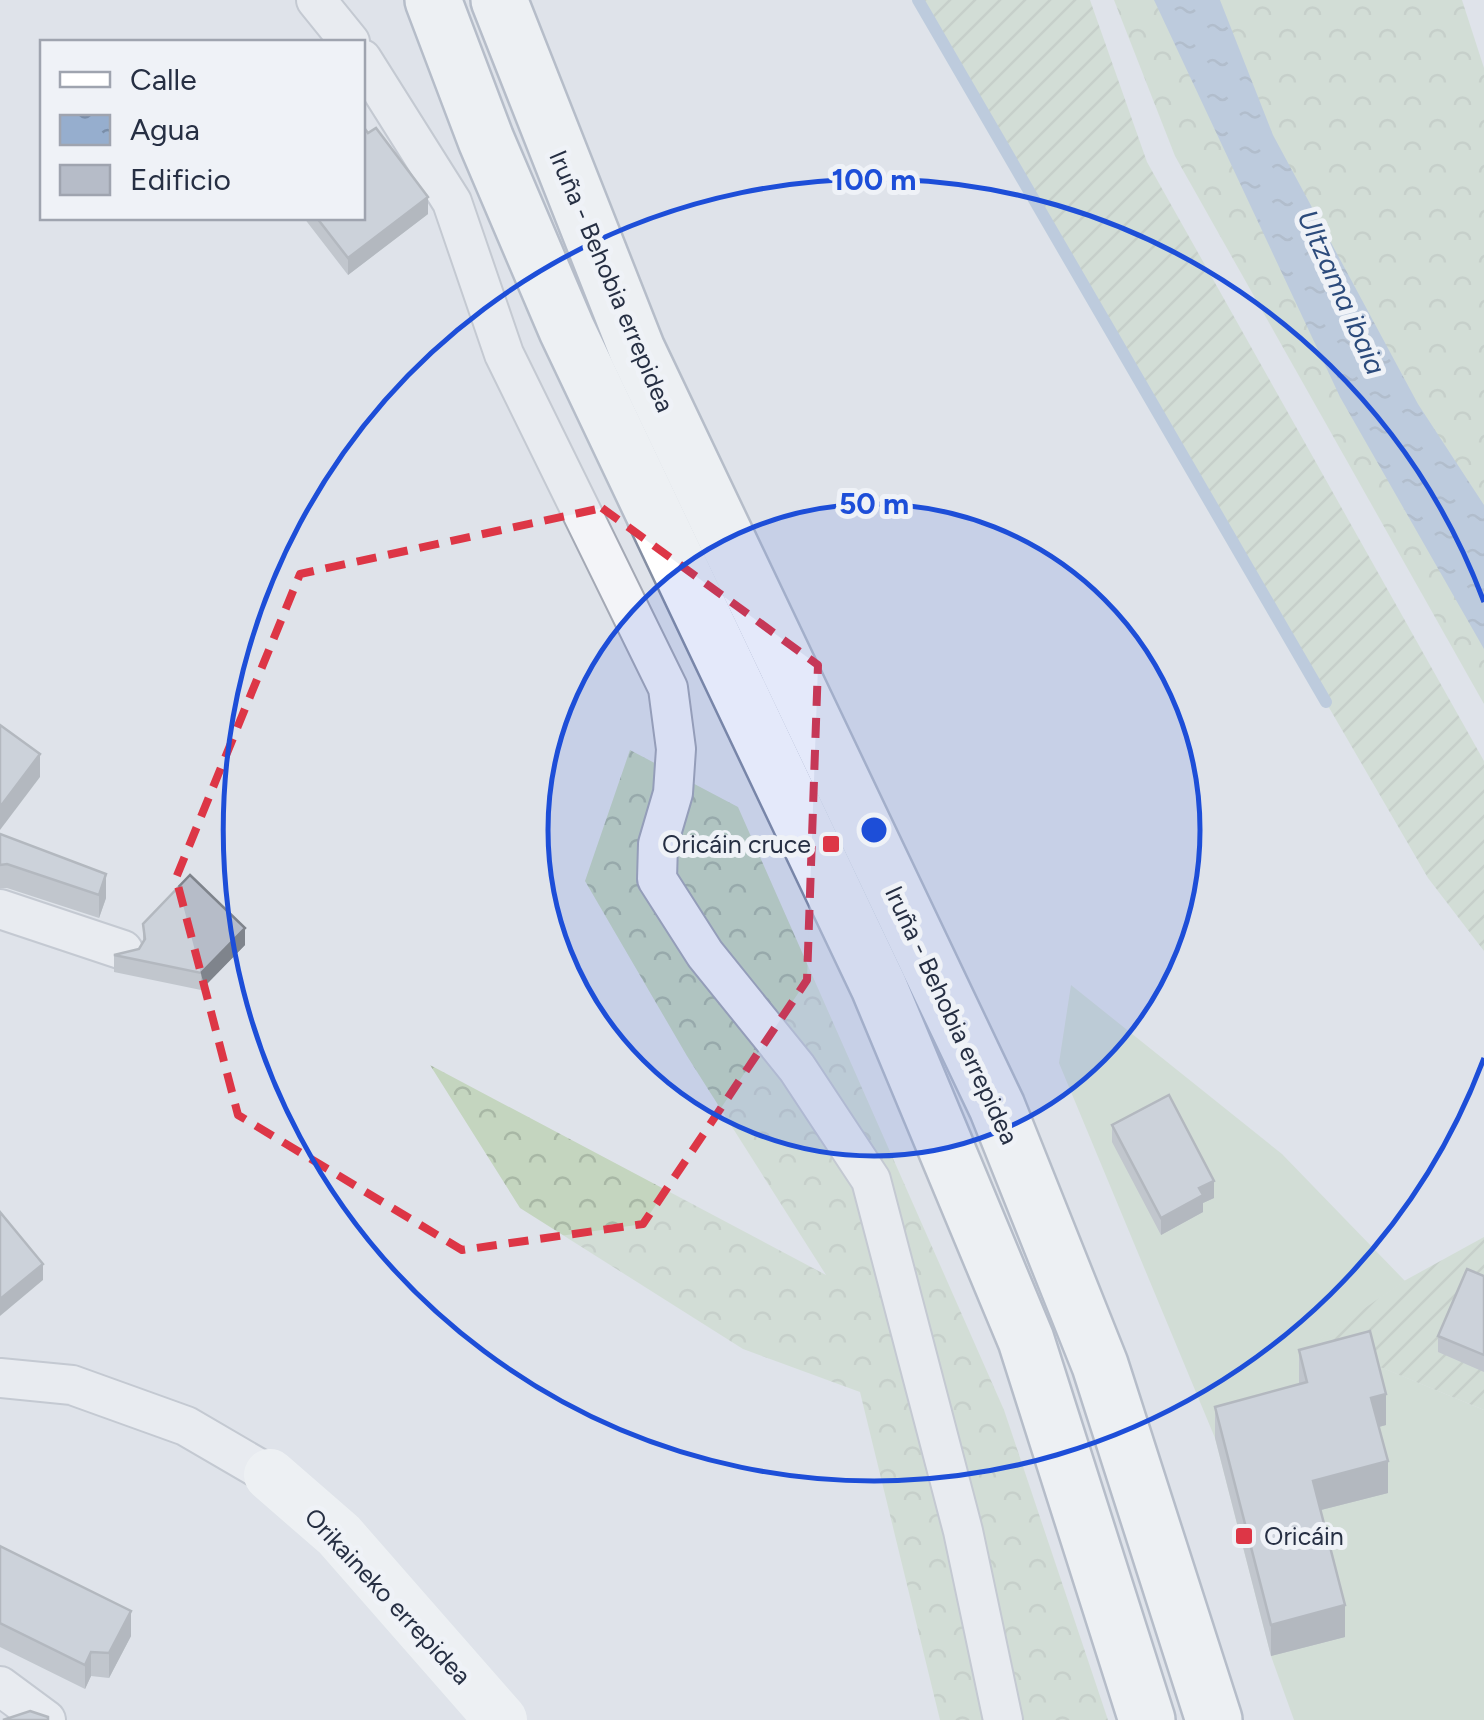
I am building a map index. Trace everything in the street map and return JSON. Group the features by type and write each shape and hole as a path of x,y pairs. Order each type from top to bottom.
{"highway":[{"path":"433,0 486,140 566,330 879,987 1011,1305 1147,1720"},
{"name":"Iruña - Behobia errepidea","path":"499,0 637,350 997,1107 1100,1365 1214,1720"}],"street":[{"path":"316,0 348,40"},
{"path":"365,64 452,202 504,354 668,688 676,750 673,792 658,844 657,880 704,954 797,1068 871,1180 962,1531 1003,1720"},
{"path":"0,909 123,950"},
{"path":"0,1378 72,1384 186,1426 270,1475"},
{"name":"Orikaineko errepidea","path":"270,1475 339,1535 501,1720"},
{"path":"0,1686 46,1720"}],"highlighted area":[{"path":"602,508 818,665 807,980 643,1224 462,1250 238,1115 176,878 300,574"}],"green space":[{"path":"918,0 1090,0 1147,162 1484,761 1484,951 1428,878"},
{"path":"1114,0 1462,0 1484,68 1484,704 1175,156"},
{"path":"630,750 738,807 1004,1410 1108,1720 940,1720 860,1392 743,1349 520,1208 430,1065 826,1275 687,1056 585,881"},
{"path":"1071,985 1282,1154 1405,1281 1318,1341 1484,1410 1484,1720 1294,1720 1271,1656 1215,1438 1059,1063"},
{"path":"1484,1237 1484,1410 1317,1341 1404,1281"}],"water":[{"name":"Ultzama ibaia","path":"1154,0 1220,0 1273,135 1418,404 1484,505 1484,649 1340,397"}],"building":[{"path":"376,128 428,197 348,258 319,220 365,220 365,129 368,133"},
{"path":"0,725 40,754 0,807"},
{"path":"0,834 106,874 99,895 0,865"},
{"path":"190,875 245,928 201,973 114,955 139,949 145,939 143,924"},
{"path":"1169,1095 1214,1181 1199,1188 1203,1195 1161,1218 1112,1125"},
{"path":"0,1212 43,1264 0,1299"},
{"path":"1467,1269 1484,1276 1484,1355 1438,1336"},
{"path":"1370,1331 1386,1394 1371,1398 1388,1461 1313,1481 1345,1605 1271,1625 1215,1407 1307,1382 1299,1350"},
{"path":"0,1546 131,1611 109,1653 91,1652 85,1665 0,1623"},
{"path":"30,1711 48,1720 3,1720"}],"waterway":[{"path":"918,0 1326,702"}],"place":[{"name":"Oricáin cruce","path":"831,844"},
{"name":"Oricáin","path":"1244,1536"}]}
